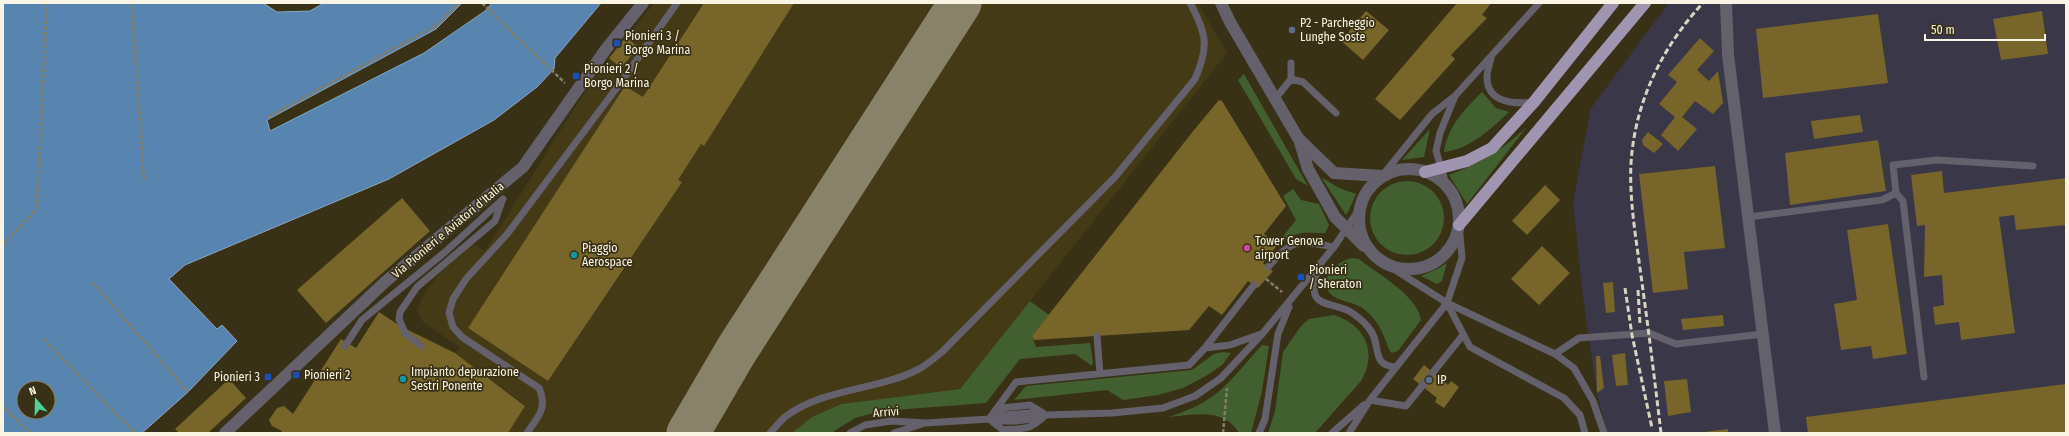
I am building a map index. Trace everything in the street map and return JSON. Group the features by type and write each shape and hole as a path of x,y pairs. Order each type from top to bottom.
{"highway":[{"path":"1425,172 1467,161 1492,148 1534,102 1614,3"},
{"path":"1459,225 1645,3"}],"street":[{"name":"Via Pionieri e Aviatori d'Italia","path":"225,433 385,282 500,194 523,167 606,48 643,3"},
{"path":"1221,3 1230,22 1298,138 1308,169 1335,217 1373,254 1386,264 1400,269 1412,270 1435,263 1444,256 1452,246 1459,225 1458,205 1446,184 1434,175 1415,169 1399,170 1382,176 1334,173 1298,138"},
{"path":"1726,3 1728,55 1775,433"},
{"path":"1373,254 1361,235 1359,221 1360,208 1368,191 1382,176"}],"lane":[{"path":"526,433 541,412 544,400 540,388 462,338 453,327 449,313 453,299 466,279 513,226 624,78 677,3"},
{"path":"770,433 784,418 806,405 852,389 898,378 919,370 942,352 1115,177 1195,79 1202,62 1205,46 1202,30 1190,3"},
{"path":"1382,176 1432,114 1455,96 1539,3"},
{"path":"1490,59 1487,77 1492,92 1506,102 1513,104 1534,102"},
{"path":"1275,99 1291,79 1291,63"},
{"path":"1291,79 1303,82 1336,113"},
{"path":"1446,184 1436,152 1440,133 1455,96"},
{"path":"1924,377 1903,201 1896,193 1893,165 1937,160 2033,166"},
{"path":"1748,217 1882,200 1896,193"},
{"path":"345,346 362,320 444,252 500,194"},
{"path":"421,346 405,333 399,319 400,312 418,287 494,221 500,194"},
{"path":"894,433 926,423 989,419 1002,408 1030,405 1046,415 1112,413 1163,408 1195,396 1221,378 1292,300 1334,247 1360,208"},
{"path":"1349,433 1370,400 1446,303 1462,258 1459,225"},
{"path":"1268,267 1290,244 1307,242 1334,247"},
{"path":"1386,264 1446,303 1555,354 1574,368 1586,386 1604,433"},
{"path":"1318,267 1313,290 1317,299 1327,305 1350,312 1361,320 1370,328 1375,337 1378,358 1381,363 1387,367 1396,367"},
{"path":"989,419 1016,382 1189,365 1205,348 1254,285"},
{"path":"1259,433 1266,419 1278,334 1292,300"},
{"path":"1446,303 1470,347 1564,398 1580,415 1585,433"},
{"path":"1205,348 1230,345 1263,333"},
{"path":"1555,354 1579,338 1649,333 1676,344 1763,334"},
{"path":"1370,400 1406,406 1463,335"},
{"path":"1098,336 1100,374"},
{"path":"1332,433 1370,400"},
{"path":"989,419 1003,430 1032,427 1046,415"},
{"name":"Arrivi","path":"850,433 865,425 892,421 926,423"}],"path":[{"path":"3,244 37,210 47,3"},
{"path":"132,3 144,180"},
{"path":"268,117 437,25 459,3"},
{"path":"482,3 560,79"},
{"path":"1266,279 1278,289"},
{"path":"93,282 188,392"},
{"path":"44,339 135,433"},
{"path":"1223,433 1228,389 1225,384"},
{"path":"3,407 32,433"}],"shaded area":[{"path":"654,3 1198,3 1227,53 960,389 841,404 812,417 792,433 508,433 525,405 455,353 459,347 423,322 417,310 423,296 438,275 473,244 485,251 587,88"},
{"path":"1669,3 2066,3 2066,433 1607,433 1597,393 1583,296 1573,203 1591,108"}],"green space":[{"path":"1244,74 1308,186 1296,179 1238,80"},
{"path":"1482,92 1496,108 1509,112 1471,143 1454,150 1444,152 1453,126 1463,112"},
{"path":"1526,128 1467,204 1449,175 1490,156"},
{"path":"1430,129 1424,157 1402,160"},
{"path":"1321,177 1339,188 1356,194 1346,215"},
{"path":"1407,181 1428,187 1438,197 1444,218 1438,239 1428,249 1407,255 1386,249 1376,239 1370,218 1376,197 1386,187"},
{"path":"1293,189 1301,200 1319,204 1329,225 1325,233 1303,233 1288,238 1283,242 1280,240 1296,220 1283,196"},
{"path":"1352,258 1359,259 1396,286 1413,302 1418,311 1421,320 1398,351 1392,353 1390,351 1379,327 1374,319 1364,309 1341,300 1331,294 1324,283 1338,264"},
{"path":"1447,263 1442,281 1437,284 1421,276 1437,269"},
{"path":"1030,301 1049,315 1032,336 1036,347 1090,343 1093,362 1092,366 1075,354 1020,359 986,403 881,411 855,418 831,433 792,433 812,417 841,404 960,389"},
{"path":"1334,315 1354,325 1366,341 1368,360 1366,370 1361,381 1315,433 1268,433 1275,411 1283,352 1301,326 1309,319"},
{"path":"1262,345 1269,346 1262,391 1251,433 1239,433 1233,425 1225,419 1207,414 1168,417 1199,405 1211,397 1231,380"},
{"path":"1222,352 1231,353 1222,365 1206,376 1183,388 1158,395 1123,400 1107,390 1014,400 1026,386 1192,370 1214,354"}],"water":[{"path":"3,3 263,3 277,12 310,11 324,3 462,3 436,29 267,120 270,131 424,53 485,11 492,3 601,3 555,58 554,69 537,87 494,120 389,179 185,265 169,279 217,329 222,325 237,341 188,392 142,433 3,433"}],"building":[{"name":"Piaggio Aerospace","path":"704,3 794,3 704,146 701,144 678,180 682,182 548,381 468,328 625,86 643,97"},
{"path":"1457,3 1491,3 1482,15 1487,18 1451,55 1455,59 1400,120 1375,99"},
{"path":"1366,11 1389,30 1363,60 1341,41"},
{"path":"2042,11 2048,54 2001,60 1993,19"},
{"path":"1878,14 1888,83 1763,98 1756,29"},
{"path":"626,37 638,47 621,68 609,58"},
{"path":"1700,38 1714,51 1697,70 1709,81 1718,71 1723,103 1713,114 1695,101 1682,117 1697,129 1678,151 1661,135 1675,117 1659,104 1677,82 1668,75"},
{"path":"1219,100 1222,101 1286,206 1264,234 1278,244 1263,263 1273,271 1258,288 1248,281 1222,315 1209,306 1189,330 1034,340 1032,336"},
{"path":"1860,115 1863,132 1814,139 1811,121"},
{"path":"1648,132 1663,144 1654,153 1643,145 1642,140"},
{"path":"1878,140 1886,191 1790,205 1785,153"},
{"path":"1715,166 1725,248 1684,252 1688,289 1653,293 1639,174"},
{"path":"1942,171 1944,193 2066,178 2066,225 2016,230 2014,215 1999,217 2015,333 1961,340 1959,322 1935,325 1933,307 1944,305 1942,275 1924,277 1925,225 1917,226 1911,175"},
{"path":"1545,185 1560,200 1527,235 1512,221"},
{"path":"402,198 430,231 326,323 297,290"},
{"path":"1888,224 1907,354 1873,359 1871,346 1841,350 1834,304 1857,300 1847,230"},
{"path":"1542,246 1570,273 1539,305 1511,279"},
{"path":"1613,282 1615,312 1606,313 1603,283"},
{"name":"Impianto depurazione Sestri Ponente","path":"379,312 400,326 455,353 525,406 508,433 281,433 282,431 272,426 269,420 277,408 284,406 293,414 341,339 356,348"},
{"path":"1723,315 1724,326 1683,330 1681,319"},
{"path":"1625,353 1628,385 1616,386 1612,355"},
{"path":"1596,356 1600,356 1604,388 1597,393"},
{"path":"1424,365 1448,385 1451,381 1459,387 1444,408 1435,402 1437,398 1413,379"},
{"path":"229,379 246,398 208,433 179,433 175,429"},
{"path":"1687,379 1691,412 1668,416 1664,381"},
{"path":"2066,384 2066,433 1808,433 1806,417"},
{"path":"1728,429 1728,433 1704,433 1704,432"}],"taxiway":[{"path":"688,433 736,351 960,3"}],"railway":[{"path":"1661,433 1634,223 1631,193 1631,163 1638,118 1653,77 1675,38 1703,3"},
{"path":"1625,288 1632,335 1652,428"},
{"path":"1638,290 1640,324"}],"place":[{"name":"P2 - Parcheggio Lunghe Soste","path":"1292,30"},
{"name":"Pionieri 3 / Borgo Marina","path":"617,43"},
{"name":"Pionieri 2 / Borgo Marina","path":"576,76"},
{"name":"Tower Genova airport","path":"1247,248"},
{"name":"Piaggio Aerospace","path":"574,255"},
{"name":"Pionieri / Sheraton","path":"1301,277"},
{"name":"Pionieri 2","path":"296,375"},
{"name":"Pionieri 3","path":"268,377"},
{"name":"Impianto depurazione Sestri Ponente","path":"403,379"},
{"name":"IP","path":"1429,380"}]}
